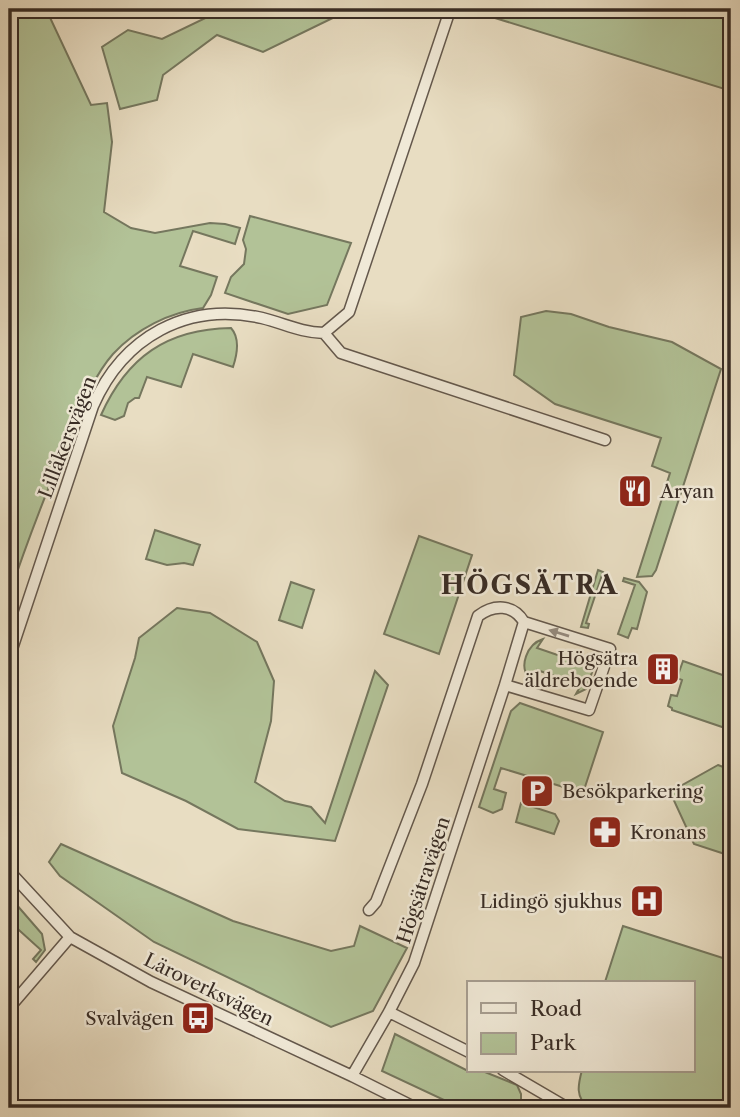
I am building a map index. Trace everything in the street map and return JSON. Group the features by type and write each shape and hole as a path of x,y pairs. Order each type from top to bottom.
{"street":[{"path":"447,16 349,312 324,333 341,353 605,440"},
{"name":"Lillåkersvägen","path":"9,658 93,407 102,386 119,360 161,329 185,319 214,314 263,318 305,332 324,333"},
{"name":"Högsätravägen","path":"369,910 376,902 422,784 478,616 487,609 506,607 518,613 524,622 610,649 589,710 505,685"},
{"name":"Högsätravägen","path":"352,1076 414,963 524,622"},
{"name":"Läroverksvägen","path":"9,871 70,937 151,982 416,1108"},
{"path":"9,1008 70,937"},
{"path":"389,1012 467,1051"},
{"path":"506,1072 568,1108"}],"green space":[{"path":"9,9 46,9 91,105 107,103 112,142 104,212 131,228 155,233 210,223 240,228 235,244 193,231 180,266 217,277 203,308 178,313 154,323 122,345 100,372 54,475 9,596"},
{"path":"224,9 331,9 345,12 263,52 217,35 163,75 157,100 120,109 102,47 128,30 162,39"},
{"path":"466,9 731,9 731,91"},
{"path":"250,216 351,243 327,305 288,314 225,293 231,277 244,264 246,249 243,240"},
{"path":"546,311 571,314 609,327 672,342 721,369 652,576 637,577 670,473 652,466 661,438 555,404 514,375 521,317"},
{"path":"231,328 237,342 233,367 193,354 181,387 147,377 139,398 128,403 124,416 115,420 101,415 123,377 152,350 187,334"},
{"path":"155,530 200,545 193,565 167,565 146,559"},
{"path":"419,536 472,555 439,654 384,634"},
{"path":"598,570 603,572 586,623 589,624 588,628 581,627"},
{"path":"624,578 639,582 647,592 637,629 632,628 628,638 618,634 635,585 623,581"},
{"path":"291,582 314,590 302,628 279,620"},
{"path":"177,608 210,613 257,642 274,681 271,721 255,782 285,801 311,807 325,823 375,671 388,685 335,841 238,829 186,801 122,773 113,726 139,638"},
{"path":"543,639 537,648 581,663 588,654 591,656 594,667 586,689 576,694 581,685 537,670 530,679 526,674 526,656 537,642"},
{"path":"683,661 731,678 731,730 672,710 668,706 671,695 677,696 682,680 677,678"},
{"path":"520,703 603,732 583,793 501,768 494,789 506,793 502,809 493,813 479,807 511,711"},
{"path":"718,765 731,770 731,856 694,844 670,792"},
{"path":"521,803 555,814 559,821 554,834 516,822"},
{"path":"61,844 233,921 331,951 354,946 360,926 407,948 373,1011 331,1027 154,942 60,876 49,862"},
{"path":"9,896 42,934 45,950 36,962 33,959 41,950 9,921"},
{"path":"623,926 729,960 731,955 731,1108 589,1108 581,1100 579,1086 582,1072 694,1072 694,981 605,981"},
{"path":"395,1034 467,1072 485,1072 517,1085 521,1103 530,1108 461,1108 382,1071"}],"place":[{"name":"Aryan","path":"635,491"},
{"name":"Högsätra äldreboende","path":"663,669"},
{"name":"Besökparkering","path":"537,791"},
{"name":"Kronans","path":"605,832"},
{"name":"Lidingö sjukhus","path":"647,901"},
{"name":"Svalvägen","path":"198,1018"}],"district":[{"name":"HÖGSÄTRA","path":"530,585"}]}
